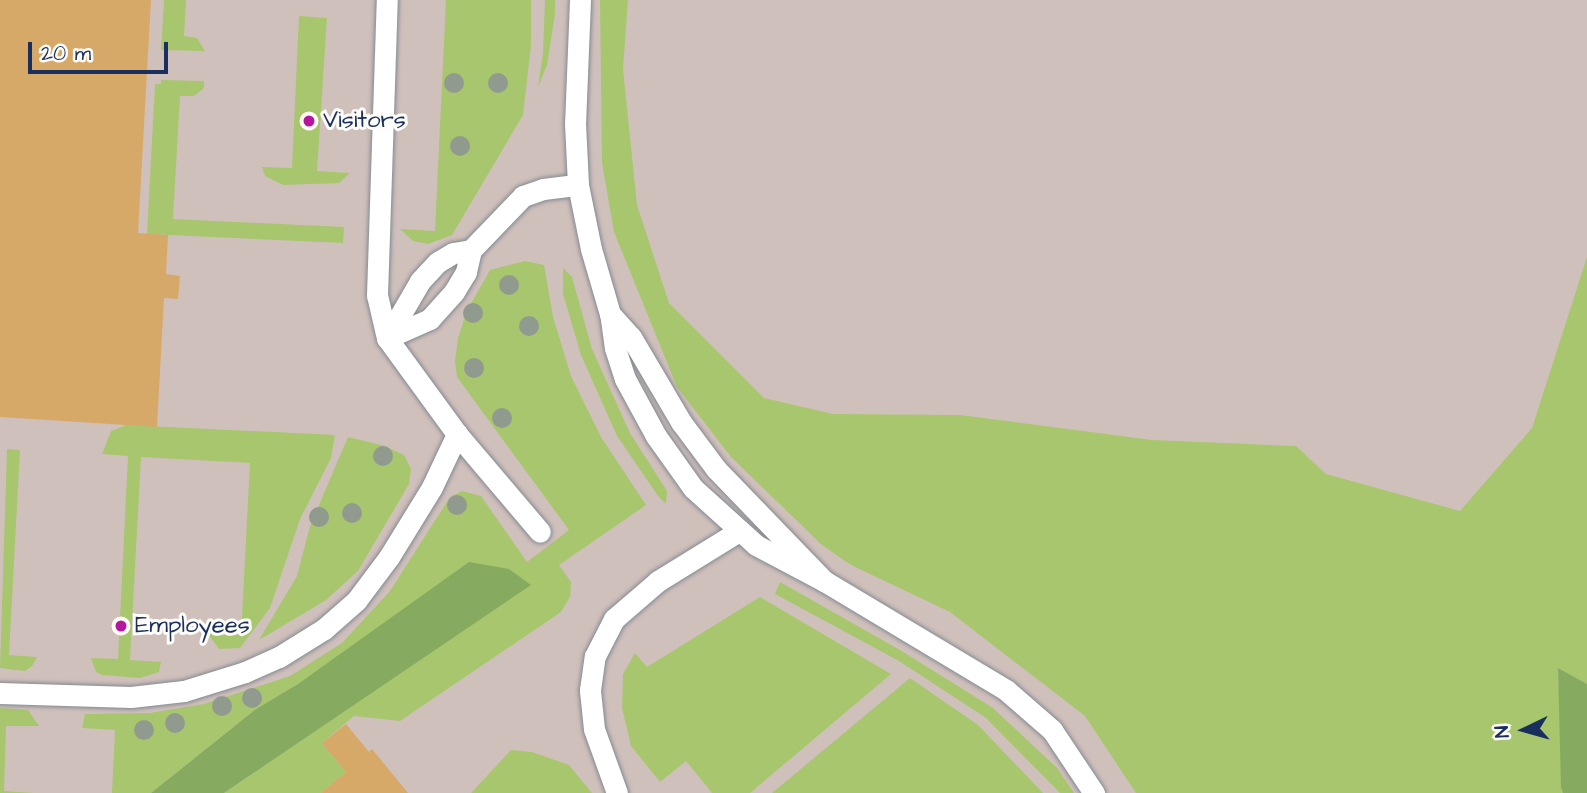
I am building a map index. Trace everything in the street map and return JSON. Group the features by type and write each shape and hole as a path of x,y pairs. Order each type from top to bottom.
{"lane":[{"path":"387,0 377,239 377,295 387,338 457,434 540,532"},
{"path":"580,0 575,123 578,184 591,249 610,314 615,348 625,379 656,436 692,488 738,531 785,563 824,581 1006,690 1052,730 1094,793"},
{"path":"387,338 420,281 445,258 471,250 523,196 543,188 578,184"},
{"path":"387,338 430,319 454,292 466,272 471,250"},
{"path":"610,314 631,337 681,422 716,469 824,581"},
{"path":"0,694 131,697 184,691 245,672 279,657 324,629 356,601 389,557 432,487 457,434"},
{"path":"617,793 594,729 590,690 595,656 614,618 658,581 738,531"}],"shaded area":[{"path":"0,0 1587,0 1587,793 0,793"}],"green space":[{"path":"164,0 186,0 184,36 197,38 205,51 161,50"},
{"path":"446,0 531,0 531,45 523,115 452,235 428,244 413,241 400,229 435,231"},
{"path":"545,0 555,0 555,14 547,65 538,87 543,53"},
{"path":"600,0 628,0 623,69 637,205 669,303 764,398 833,414 960,415 1152,440 1296,446 1326,474 1460,511 1532,428 1587,257 1587,684 1558,668 1563,793 1136,793 1085,716 950,612 851,565 822,545 731,457 677,387 614,232 602,163"},
{"path":"299,16 327,18 317,171 350,173 339,183 283,185 265,176 262,167 292,168"},
{"path":"161,80 204,81 204,88 194,96 180,96 173,219 344,227 343,243 147,234 155,84 161,84"},
{"path":"525,261 544,265 553,317 571,376 601,437 646,505 559,565 571,582 570,597 561,612 400,721 354,716 322,743 346,772 321,793 224,793 530,584 363,639 256,709 151,793 112,793 115,730 82,728 85,714 150,713 204,704 290,676 342,643 390,591 450,497 462,491 481,496 527,562 569,530 457,377 455,361 458,338 467,310 490,270"},
{"path":"563,268 572,277 592,349 630,433 667,491 666,504 617,436 581,355 563,294"},
{"path":"126,425 335,435 331,458 300,519 270,608 240,648 219,649 208,634 241,635 250,463 141,457 130,660 161,662 159,672 140,678 102,675 96,672 91,658 118,659 128,456 102,454 111,431"},
{"path":"348,437 385,446 404,455 411,469 409,484 358,571 326,600 259,640 297,576 310,526"},
{"path":"7,449 20,450 9,655 37,657 25,671 0,668"},
{"path":"469,562 509,569 531,585 224,793 151,793 256,709 298,684"},
{"path":"780,582 900,650 993,708 1057,768 1074,793 1060,793 986,718 899,661 775,594"},
{"path":"760,597 891,674 750,793 712,793 686,761 660,782 631,746 622,708 623,674 635,653 647,667"},
{"path":"1558,668 1587,684 1587,793 1563,793 1561,787"},
{"path":"910,678 978,725 1043,793 772,793"},
{"path":"0,708 28,710 39,726 6,726 4,791 34,793 0,793"},
{"path":"511,750 532,752 569,765 592,793 471,793"}],"building":[{"path":"0,0 151,0 138,233 168,235 166,274 180,276 178,299 164,298 157,427 0,417"},
{"path":"346,724 369,752 372,749 408,793 321,793 346,772 322,743"}],"place":[{"name":"Visitors","path":"309,121"},
{"name":"Employees","path":"121,626"}]}
